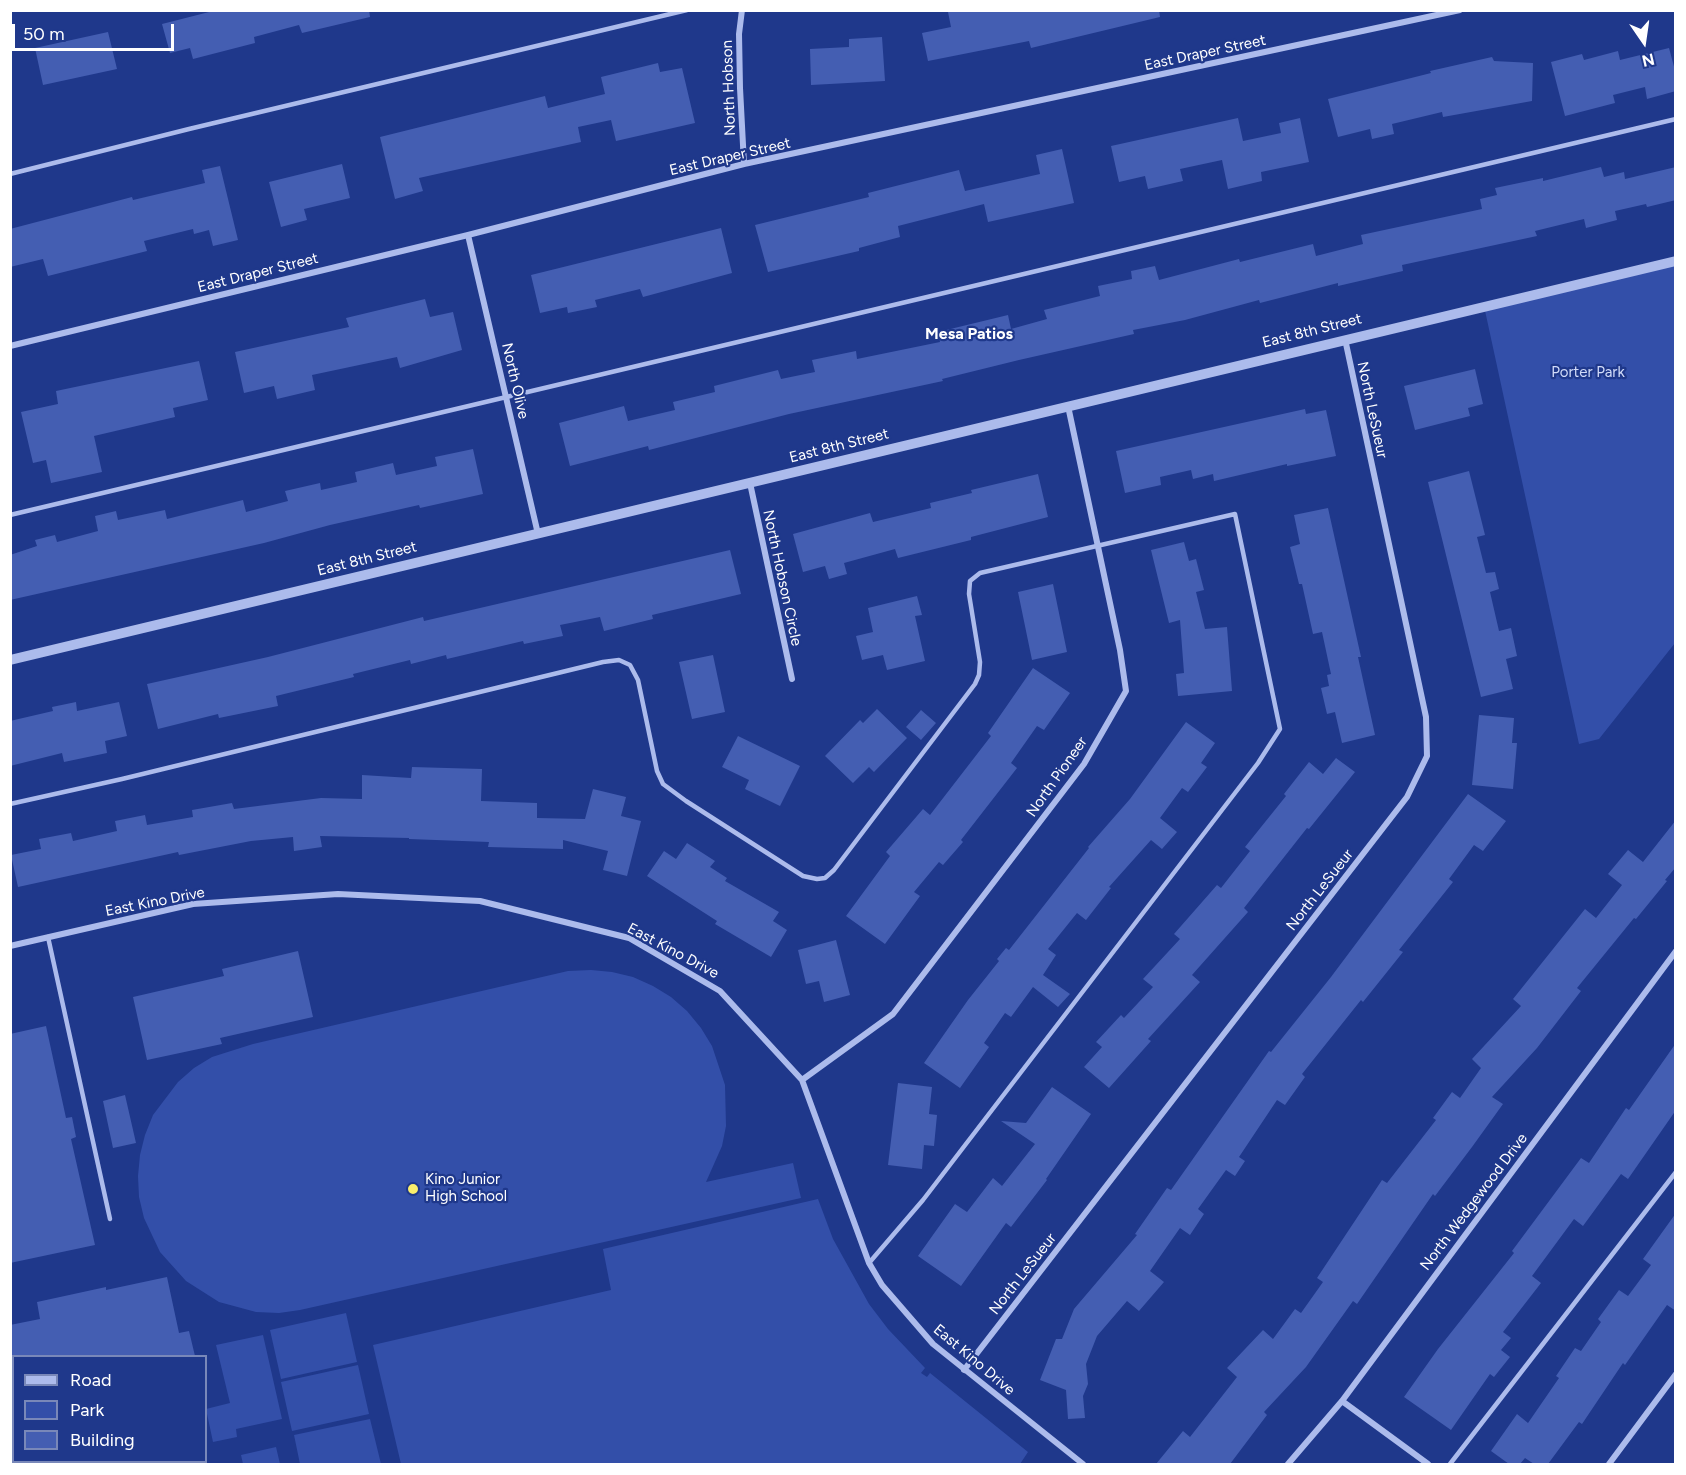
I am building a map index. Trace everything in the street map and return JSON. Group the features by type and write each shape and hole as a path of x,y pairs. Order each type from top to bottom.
{"street":[{"name":"North Hobson","path":"742,10 739,34 744,164"},
{"name":"East Draper Street","path":"10,346 468,235 744,164 1460,10"},
{"name":"North Olive","path":"468,235 538,534"},
{"name":"East 8th Street","path":"10,660 1676,261"},
{"name":"North LeSueur","path":"964,1370 1407,797 1427,756 1426,717 1345,339"},
{"name":"North Pioneer","path":"802,1080 893,1014 1084,764 1126,691 1120,650 1068,406"},
{"name":"North Hobson Circle","path":"750,483 792,679"},
{"name":"East Kino Drive","path":"10,946 193,904 338,894 480,901 629,938 720,991 802,1080 869,1263 882,1284 933,1344 1083,1464"},
{"name":"North Wedgewood Drive","path":"1288,1464 1342,1401 1676,951"},
{"path":"1609,1464 1676,1374"},
{"path":"1342,1401 1428,1464"}],"lane":[{"path":"10,174 687,10"},
{"path":"10,515 1676,119"},
{"path":"10,804 619,660 630,665 638,680 657,771 663,784 803,876 825,878 834,870 975,684 979,675 980,662 969,594 970,581 980,573 1234,514 1280,729 1258,763 1140,914 1051,1034 923,1200 869,1263"},
{"path":"48,937 110,1219"},
{"path":"1450,1464 1676,1172"}],"green space":[{"name":"Porter Park","path":"1675,261 1675,643 1599,739 1579,744 1484,306"},
{"path":"591,970 633,977 671,997 687,1011 712,1046 725,1085 726,1126 722,1146 706,1182 793,1163 801,1198 279,1313 256,1312 219,1302 186,1281 160,1252 144,1218 139,1197 140,1155 153,1115 178,1082 194,1068 212,1057 253,1044 568,971"},
{"path":"818,1199 833,1239 869,1304 888,1329 925,1368 921,1373 927,1377 930,1373 1028,1452 1020,1464 401,1464 373,1345 611,1290 603,1249"},
{"path":"346,1313 357,1362 281,1379 270,1330"},
{"path":"263,1335 282,1419 236,1429 237,1437 213,1442 207,1409 230,1403 216,1345"},
{"path":"358,1365 369,1414 292,1431 281,1382"},
{"path":"370,1419 381,1464 300,1464 294,1435"},
{"path":"276,1447 280,1464 243,1464 241,1455"}],"building":[{"path":"217,10 369,10 370,17 302,33 299,25 254,37 255,43 193,59 190,48 170,53 162,24"},
{"path":"957,10 1159,10 1160,17 1031,48 1029,41 928,61 922,33 951,27 948,12"},
{"path":"108,32 117,69 43,85 35,48"},
{"path":"882,37 885,81 811,85 810,49 849,47 849,39"},
{"path":"1669,48 1676,74 1676,91 1647,99 1645,87 1613,95 1615,103 1565,116 1551,62 1582,54 1584,60 1618,51 1620,60"},
{"path":"1492,57 1494,61 1533,63 1532,101 1443,117 1442,112 1392,124 1394,134 1372,139 1370,129 1338,137 1328,99 1431,73 1430,71"},
{"path":"658,63 660,72 682,68 695,123 616,141 611,120 578,127 581,142 419,178 423,191 395,199 380,137 545,96 548,108 605,94 601,77"},
{"path":"1238,118 1243,141 1281,133 1279,123 1300,118 1309,162 1261,172 1262,181 1228,189 1222,160 1180,169 1183,181 1148,189 1145,176 1119,182 1111,146"},
{"path":"1062,149 1074,203 988,222 984,204 898,226 900,237 859,248 859,251 768,272 755,225 869,197 868,193 959,170 965,191 1040,174 1036,155"},
{"path":"342,164 350,198 304,209 307,220 281,227 269,182"},
{"path":"220,166 238,240 213,246 209,230 194,234 193,229 144,241 147,251 48,276 43,259 10,267 10,229 132,197 133,200 205,183 202,170"},
{"path":"1601,167 1604,177 1624,172 1625,179 1676,167 1676,200 1615,211 1617,220 1586,228 1584,219 1535,231 1537,236 1402,265 1403,271 1338,286 1338,283 1260,303 1259,300 1185,320 1133,330 1134,334 942,379 943,381 789,414 649,450 648,446 570,466 559,423 624,406 628,421 675,410 673,402 715,392 714,386 778,370 781,379 815,372 812,360 856,351 857,359 940,342 938,332 1008,315 1011,329 1047,319 1044,310 1100,296 1098,286 1132,279 1131,271 1155,266 1159,280 1239,259 1240,262 1313,244 1316,256 1363,244 1361,235 1482,209 1480,199 1497,195 1495,188 1543,178 1543,181"},
{"path":"721,228 732,273 643,297 640,289 595,300 597,307 568,313 567,307 540,313 531,275"},
{"path":"425,299 430,317 453,312 462,350 400,368 397,357 312,375 315,390 277,399 274,386 244,393 235,352 349,327 346,318"},
{"path":"199,361 208,400 173,408 175,417 94,436 102,472 51,483 46,460 33,463 21,412 58,404 56,391"},
{"path":"1475,369 1483,404 1468,408 1470,416 1415,430 1404,386"},
{"path":"1305,409 1306,414 1326,410 1336,456 1287,466 1287,464 1214,481 1213,474 1193,479 1191,470 1160,477 1161,485 1125,493 1116,451"},
{"path":"473,449 483,494 420,508 419,505 264,543 10,600 10,555 37,546 35,540 55,535 57,542 98,531 95,516 116,511 118,520 165,510 167,519 243,500 246,512 288,501 285,491 320,483 321,490 357,482 355,472 393,463 396,475 437,466 435,457"},
{"path":"1469,471 1485,535 1477,537 1486,573 1495,572 1499,589 1490,592 1499,631 1511,628 1517,656 1506,659 1513,689 1481,697 1428,482"},
{"path":"1038,474 1048,517 971,537 971,540 898,558 895,549 844,563 847,574 829,579 825,566 803,572 793,534 870,513 873,522 931,508 930,503 972,493 971,490"},
{"path":"1328,508 1361,657 1358,657 1375,735 1342,743 1335,712 1327,714 1321,688 1329,686 1327,675 1331,674 1322,632 1313,634 1302,584 1299,584 1290,547 1300,544 1294,515"},
{"path":"1184,542 1189,561 1196,559 1204,590 1196,592 1205,629 1227,627 1232,691 1178,696 1176,674 1184,673 1180,620 1169,623 1151,550"},
{"path":"730,550 741,594 652,615 653,619 604,631 600,617 560,625 563,636 524,644 523,641 447,659 446,655 411,664 410,660 353,674 354,677 276,696 278,706 219,718 218,714 158,729 147,684 268,657 423,617 424,621"},
{"path":"1053,584 1067,652 1032,660 1018,592"},
{"path":"917,596 922,615 915,616 925,661 887,670 883,655 862,660 856,636 873,632 868,608"},
{"path":"713,655 725,712 692,719 679,662"},
{"path":"1033,668 1070,693 1044,730 1037,726 1011,763 1017,768 961,840 963,842 943,865 939,862 914,892 920,896 885,944 846,916 890,856 886,852 923,809 930,815 991,736 988,733"},
{"path":"76,702 77,711 119,702 127,736 105,741 107,753 64,762 62,753 10,766 10,721 53,711 52,707"},
{"path":"877,709 907,738 874,772 869,767 853,783 825,756 860,720 863,723"},
{"path":"921,710 936,723 921,740 906,727"},
{"path":"1479,715 1514,718 1512,743 1517,743 1513,789 1472,785"},
{"path":"1186,722 1215,743 1201,763 1207,767 1188,792 1182,788 1160,818 1177,832 1162,849 1151,840 1109,887 1111,888 1086,920 1077,913 1048,949 1056,955 1043,975 1070,994 1058,1007 1033,987 1011,1017 1005,1013 984,1043 989,1047 960,1088 924,1063 968,1000 999,961 997,959 1006,948 1009,950 1088,847 1130,799"},
{"path":"738,736 800,766 780,806 745,789 749,780 722,767"},
{"path":"1336,758 1355,772 1244,908 1248,912 1192,975 1200,982 1148,1039 1151,1041 1109,1088 1084,1067 1102,1047 1096,1042 1121,1015 1124,1018 1153,987 1143,979 1180,939 1174,934 1217,885 1221,888 1250,851 1245,847 1286,796 1284,794 1309,762 1323,774"},
{"path":"412,767 482,769 481,801 537,803 537,818 585,819 593,789 626,797 621,816 641,821 627,876 603,870 608,851 563,840 563,849 488,847 489,842 320,836 322,847 294,851 293,837 251,841 179,855 178,852 18,887 11,855 41,849 39,839 71,833 73,841 117,831 115,821 145,815 147,825 193,817 192,810 232,803 234,809 321,798 362,799 362,775 411,778"},
{"path":"1468,794 1506,821 1483,851 1474,845 1449,879 1453,882 1399,950 1403,952 1302,1074 1305,1077 1285,1105 1277,1100 1239,1157 1245,1161 1235,1176 1226,1170 1198,1209 1204,1214 1190,1235 1180,1228 1150,1271 1164,1282 1139,1311 1127,1301 1097,1336 1086,1364 1088,1384 1083,1396 1085,1418 1068,1419 1066,1390 1040,1380 1056,1339 1062,1339 1074,1309 1137,1235 1135,1234 1167,1188 1171,1190 1269,1051 1271,1052 1331,977"},
{"path":"1676,820 1676,867 1665,880 1667,881 1577,988 1581,991 1537,1048 1492,1097 1503,1104 1435,1196 1433,1194 1357,1304 1353,1301 1306,1367 1264,1412 1267,1415 1230,1464 1156,1464 1183,1431 1190,1437 1237,1377 1227,1368 1263,1330 1273,1339 1295,1309 1301,1313 1323,1282 1317,1278 1382,1180 1387,1183 1436,1120 1433,1118 1452,1092 1460,1098 1481,1068 1472,1059 1521,1006 1513,999 1585,909 1596,918 1622,885 1608,874 1628,850 1643,862"},
{"path":"687,843 715,861 710,867 727,878 725,881 779,912 773,921 787,930 771,957 715,924 717,921 647,876 664,851 676,859"},
{"path":"836,940 850,995 824,1002 819,981 806,984 798,950"},
{"path":"298,951 313,1017 220,1038 222,1044 147,1060 133,997 224,976 222,969"},
{"path":"46,1026 66,1118 72,1117 76,1137 71,1139 95,1245 10,1263 10,1034"},
{"path":"1676,1043 1676,1110 1628,1179 1621,1174 1583,1226 1574,1219 1532,1276 1541,1283 1503,1332 1511,1338 1501,1350 1510,1357 1494,1377 1490,1374 1451,1430 1404,1397 1438,1349 1514,1253 1512,1251 1581,1158 1589,1163 1626,1108 1629,1110"},
{"path":"898,1083 932,1087 929,1114 937,1115 934,1146 924,1145 922,1169 888,1165"},
{"path":"1052,1087 1091,1114 1047,1180 1011,1227 1006,1223 961,1286 918,1256 955,1204 967,1212 993,1178 1002,1186 1035,1144 1001,1121 1026,1123"},
{"path":"125,1095 136,1143 113,1148 103,1101"},
{"path":"1676,1213 1676,1311 1667,1305 1625,1365 1623,1363 1582,1424 1579,1422 1548,1464 1534,1464 1525,1458 1520,1464 1509,1464 1491,1451 1517,1414 1528,1423 1559,1378 1556,1376 1575,1348 1581,1351 1601,1322 1598,1319 1619,1290 1628,1296 1651,1265 1643,1259"},
{"path":"167,1277 179,1333 189,1331 195,1355 10,1356 10,1325 40,1319 37,1302 106,1287 106,1290"}],"place":[{"name":"Kino Junior High School","path":"413,1189"}],"district":[{"name":"Mesa Patios","path":"969,334"}]}
